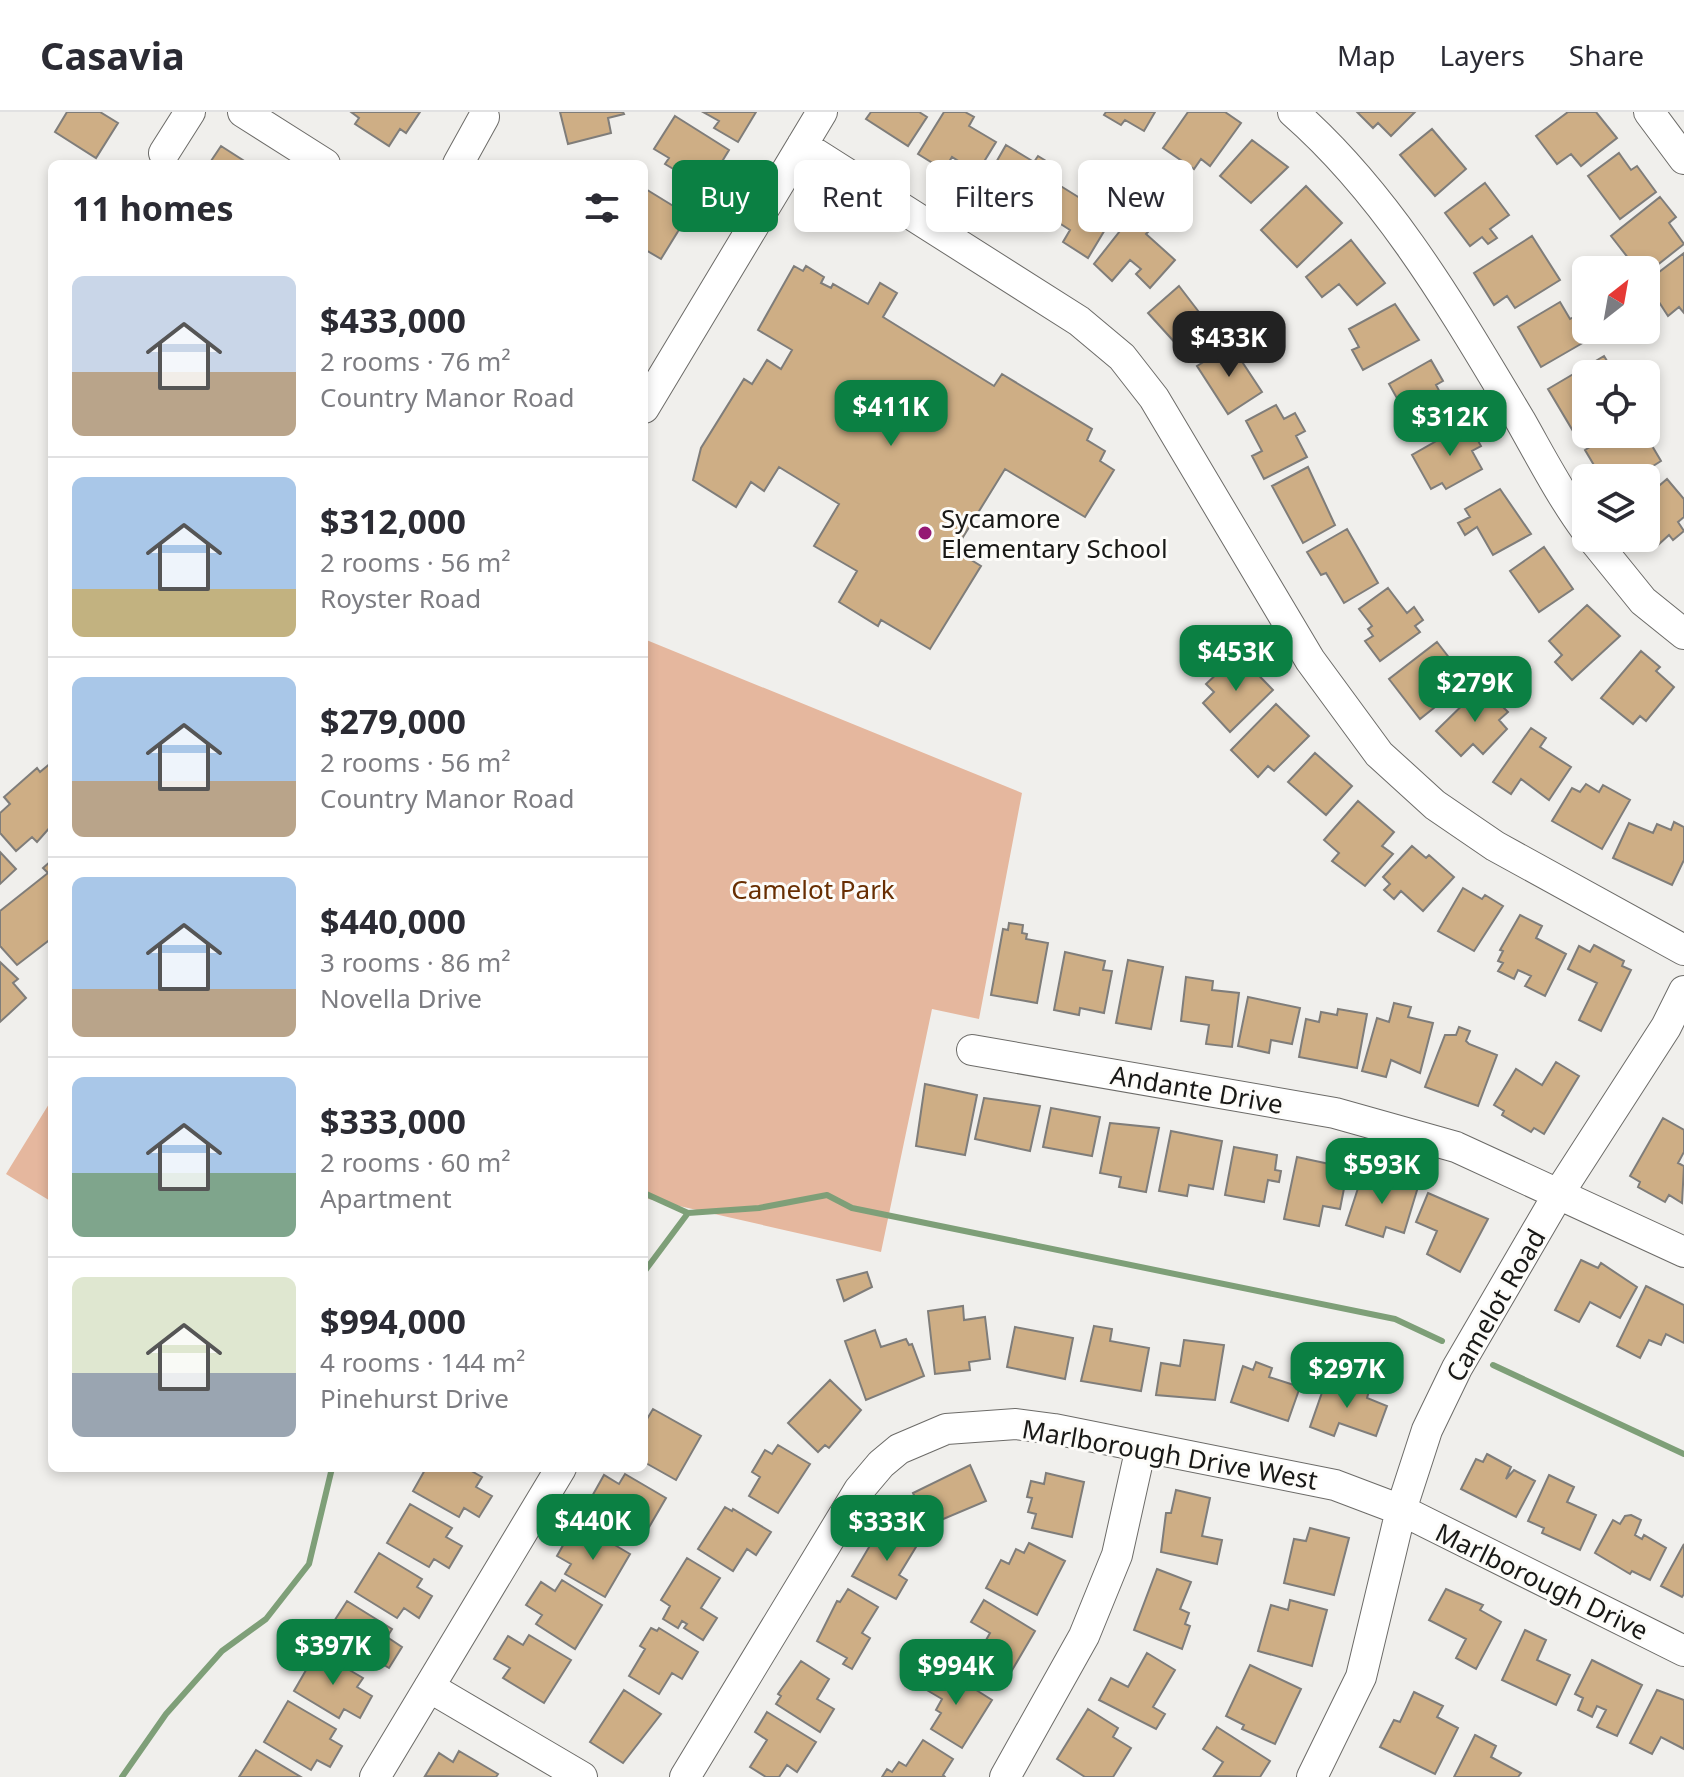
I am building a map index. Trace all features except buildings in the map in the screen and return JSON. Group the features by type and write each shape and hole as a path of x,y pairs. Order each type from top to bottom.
{"street":[{"path":"164,153 190,112"},
{"path":"243,112 319,160"},
{"path":"648,401 822,112"},
{"path":"1293,112 1334,151 1413,249 1458,316 1572,507"},
{"path":"1649,112 1684,159"},
{"path":"460,160 484,117"},
{"path":"802,145 1079,321 1122,357 1154,398 1310,660 1379,754 1435,805 1495,846 1684,950"},
{"path":"1603,552 1643,601 1684,634"},
{"name":"Camelot Road","path":"1319,1775 1361,1677 1401,1510 1427,1430 1457,1368 1559,1193 1666,1027 1684,991"},
{"name":"Andante Drive","path":"972,1050 1335,1113 1456,1147 1684,1252"},
{"name":"Marlborough Drive West","path":"685,1777 859,1490 899,1449 946,1429 1016,1424 1294,1474 1335,1485 1401,1510"},
{"path":"1005,1777 1090,1623 1117,1555 1141,1447"},
{"path":"375,1777 559,1472"},
{"name":"Marlborough Drive","path":"1401,1510 1684,1651"},
{"path":"429,1687 582,1777"}],"green space":[{"name":"Camelot Park","path":"648,641 1022,793 979,1019 932,1009 881,1252 648,1199"},
{"path":"48,1106 48,1200 6,1174"}],"waterway":[{"path":"648,1195 688,1213"},
{"path":"648,1267 688,1213 759,1208 827,1195 852,1208 1395,1319 1442,1341"},
{"path":"1493,1365 1684,1454"},
{"path":"122,1777 166,1714 222,1651 266,1619 309,1564 331,1472"}],"place":[{"name":"Sycamore Elementary School","path":"925,533"}]}
